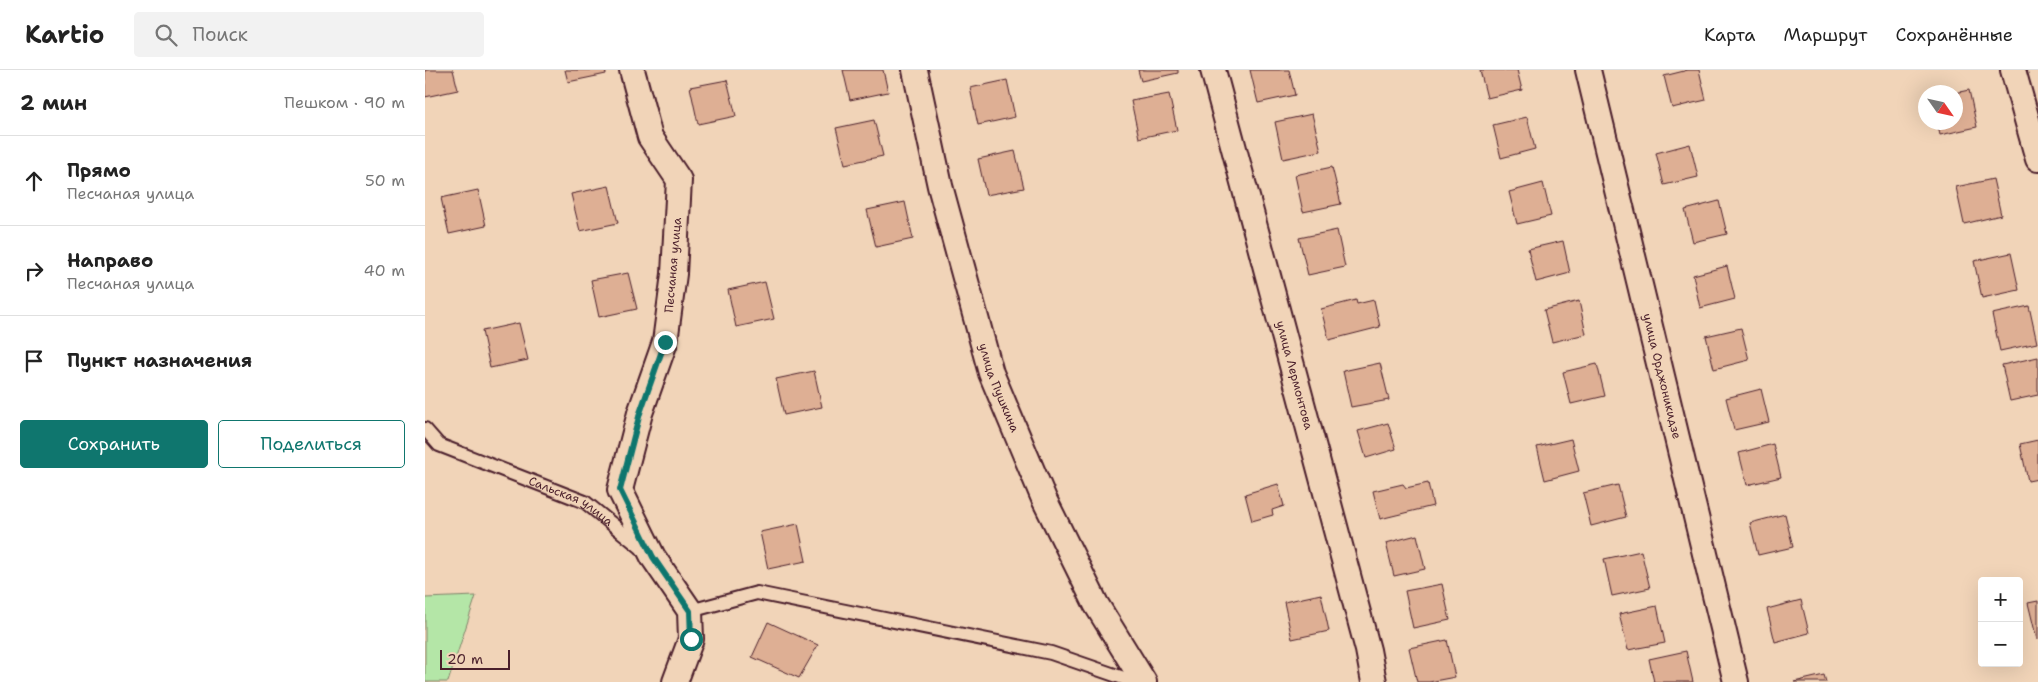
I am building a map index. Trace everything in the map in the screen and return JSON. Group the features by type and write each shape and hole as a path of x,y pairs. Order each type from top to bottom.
{"street":[{"name":"Песчаная улица","path":"632,70 650,136 679,180 674,274 665,342 640,413 620,490 653,557 688,608"},
{"name":"улица Пушкина","path":"915,70 940,186 991,373 1044,499 1096,604 1144,682"},
{"name":"улица Лермонтова","path":"1213,70 1368,650 1374,682"},
{"name":"улица Орджоникидзе","path":"1588,70 1736,682"},
{"path":"2013,70 2038,159"},
{"path":"675,682 691,639 688,608"}],"lane":[{"name":"Сальская улица","path":"425,429 439,445 585,502 652,557 688,608"},
{"path":"688,608 757,593 1051,654 1135,682"}],"green space":[{"path":"476,596 448,682 425,682 425,598"}],"building":[{"path":"425,70 453,70 458,90 425,97"},
{"path":"565,70 605,70 606,74 568,82"},
{"path":"843,70 883,70 888,92 850,100"},
{"path":"1138,70 1178,70 1178,73 1141,81"},
{"path":"1250,70 1289,70 1295,95 1258,103"},
{"path":"1480,70 1517,70 1522,90 1487,98"},
{"path":"1688,70 1699,70 1706,100 1672,108 1664,76"},
{"path":"727,80 736,116 698,124 690,87"},
{"path":"1007,80 1015,117 978,125 970,88"},
{"path":"1969,90 1977,127 1940,135 1939,130 1963,130 1963,91"},
{"path":"1169,94 1177,130 1139,138 1131,101"},
{"path":"1312,114 1321,151 1283,159 1275,122"},
{"path":"1527,117 1535,149 1501,158 1493,125"},
{"path":"874,120 883,156 845,164 836,128"},
{"path":"1690,144 1698,177 1664,185 1656,153"},
{"path":"1015,151 1024,188 986,195 978,159"},
{"path":"1332,167 1341,204 1303,212 1295,175"},
{"path":"1993,179 2001,215 1964,224 1956,187"},
{"path":"1543,183 1551,216 1517,224 1509,192"},
{"path":"609,186 618,223 580,231 571,194"},
{"path":"478,190 486,226 449,234 441,198"},
{"path":"1719,201 1727,234 1693,242 1685,210"},
{"path":"905,202 913,239 876,247 867,210"},
{"path":"1337,230 1345,267 1308,275 1299,238"},
{"path":"1563,241 1570,273 1536,282 1528,249"},
{"path":"2011,253 2019,290 1982,298 1974,261"},
{"path":"1727,266 1735,299 1700,308 1693,275"},
{"path":"628,273 637,309 599,317 591,280"},
{"path":"765,282 774,319 736,327 728,290"},
{"path":"1356,300 1357,304 1374,300 1380,327 1329,340 1321,309"},
{"path":"1579,301 1586,334 1552,342 1544,310"},
{"path":"2029,306 2037,343 2000,351 1992,314"},
{"path":"519,323 528,360 490,368 482,331"},
{"path":"1741,328 1749,360 1714,369 1706,336"},
{"path":"2038,357 2038,395 2010,401 2002,365"},
{"path":"1380,363 1389,400 1351,407 1343,371"},
{"path":"1597,364 1605,396 1571,404 1563,372"},
{"path":"814,371 822,407 784,415 776,379"},
{"path":"1761,389 1769,422 1734,430 1726,398"},
{"path":"1388,423 1396,449 1366,458 1358,431"},
{"path":"1571,439 1579,471 1545,480 1537,447"},
{"path":"2038,440 2038,479 2028,481 2020,444"},
{"path":"1773,444 1781,477 1747,485 1739,453"},
{"path":"1428,483 1433,506 1380,519 1373,491 1403,484 1406,488"},
{"path":"1278,484 1284,506 1272,510 1273,515 1252,521 1245,494"},
{"path":"1618,485 1626,517 1591,526 1583,493"},
{"path":"1785,514 1793,547 1758,555 1750,523"},
{"path":"798,524 806,561 768,569 760,532"},
{"path":"1417,535 1425,569 1394,576 1386,543"},
{"path":"1641,551 1650,588 1612,596 1604,559"},
{"path":"1442,584 1450,620 1413,628 1405,591"},
{"path":"1321,594 1329,631 1292,639 1284,602"},
{"path":"1801,600 1809,633 1775,642 1767,609"},
{"path":"2038,601 2038,640 2037,640 2028,603"},
{"path":"1657,606 1665,643 1628,650 1619,614"},
{"path":"768,622 818,645 799,678 752,657"},
{"path":"1447,640 1455,677 1429,682 1417,682 1409,648"},
{"path":"1686,651 1693,682 1654,682 1649,659"},
{"path":"1824,675 1826,682 1794,682"}],"route":[{"path":"665,342 640,413 620,490 653,557 690,611 691,639"}]}
